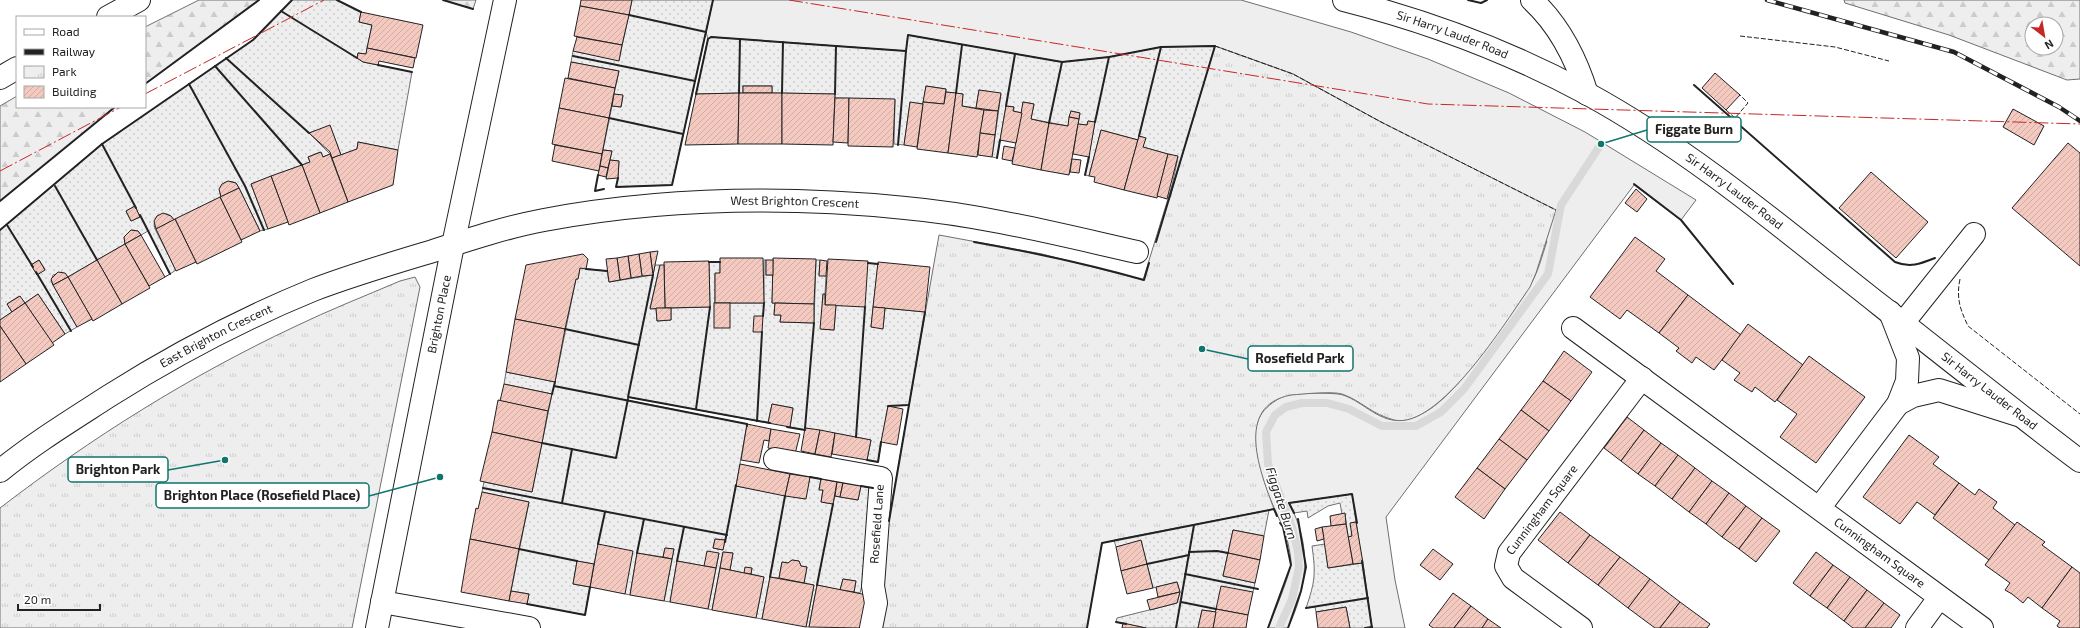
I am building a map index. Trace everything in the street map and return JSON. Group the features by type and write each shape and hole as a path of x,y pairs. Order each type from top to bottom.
{"street":[{"path":"110,16 139,0"},
{"name":"Brighton Place","path":"377,628 453,245 505,0"},
{"name":"Sir Harry Lauder Road","path":"1344,0 1456,34 1528,65 1587,94 1652,133 1756,205 2018,415 2080,461"},
{"path":"1532,0 1559,31 1574,58 1587,94"},
{"path":"0,78 16,69"},
{"name":"West Brighton Crescent","path":"453,245 544,220 653,206 729,201 849,203 908,208 1055,233 1137,252"},
{"path":"1820,507 1898,404 1907,381 1908,358 1897,318 1974,234"},
{"name":"East Brighton Crescent","path":"0,471 40,441 136,379 194,346 251,317 314,290 374,269 453,245"},
{"name":"Cunningham Square","path":"1573,328 1820,507 1939,598 1982,628"},
{"name":"Cunningham Square","path":"1581,628 1513,578 1506,566 1509,553 1642,378"},
{"path":"1898,404 1913,396 1939,390 2018,415"},
{"name":"Rosefield Lane","path":"775,459 881,478 873,586 876,603 872,628"},
{"path":"1917,628 1939,598"},
{"path":"382,602 529,628"}],"green space":[{"path":"199,0 259,0 146,83 146,26"},
{"path":"292,0 337,0 361,12 359,22 372,25 366,54 358,53 357,58 363,62 412,72 398,150 358,142 357,149 341,155 330,126 309,133 330,154 323,157 320,152 308,157 310,162 251,184 268,229 260,231 236,183 225,182 220,189 221,197 174,220 166,214 157,216 154,224 155,229 176,270 170,274 148,231 141,235 138,231 131,230 124,237 125,244 68,277 62,272 53,275 51,281 77,327 65,334 38,294 25,303 19,296 7,304 12,312 0,320 0,230 102,144 253,40","holes":["135,206 140,217 131,221 126,211","39,260 45,269 37,274 31,265"]},
{"path":"443,0 476,0 473,9"},
{"path":"632,0 713,0 672,185 616,187 619,161 610,160 612,151 603,150 612,106 621,107 623,96 614,94 619,71 571,62 573,51 619,60"},
{"path":"713,0 1241,0 1351,32 1428,59 1509,93 1585,132 1696,200 1681,220 1634,185 1386,517 1395,580 1405,628 1372,628 1352,494 1289,503 1296,519 1304,550 1305,566 1303,581 1295,612 1288,628 1268,628 1291,566 1291,561 1286,535 1265,486 1256,454 1255,439 1257,425 1262,413 1272,403 1284,396 1296,394 1331,393 1351,398 1387,419 1404,420 1418,416 1444,398 1456,386 1517,306 1535,276 1547,241 1381,122 1293,74 1215,46 1161,47 1109,57 1062,62 908,35 906,51 711,37 708,39 706,32"},
{"path":"1844,0 2080,0 2080,79 2067,80 1949,35 1845,3"},
{"path":"908,35 1062,62 1109,57 1161,47 1215,46 1169,200 1178,157 1143,147 1145,138 1139,136 1138,140 1101,130 1089,176 1085,175 1095,122 1088,121 1087,125 1078,124 1080,113 1071,111 1068,126 1031,119 1034,104 1023,102 1022,113 1013,111 1014,107 1006,106 997,158 992,157 1001,94 979,90 976,108 962,106 963,94 946,92 946,89 926,86 923,104 910,103 904,145 894,144 895,100 835,98 835,94 772,93 772,86 743,86 743,93 696,94 708,39 711,37 906,51"},
{"path":"1215,46 1293,74 1381,122 1556,210 1536,273 1530,287 1489,346 1470,370 1451,391 1431,408 1412,419 1394,420 1373,411 1349,397 1337,393 1291,395 1273,402 1262,413 1257,427 1256,443 1258,460 1274,509 1102,543 1087,628 879,628 879,575 939,235 1042,254 1143,280"},
{"path":"16,97 16,108 114,108 0,201 0,106"},
{"path":"764,260 766,260 766,275 773,275 772,303 775,303 774,315 781,315 780,322 814,323 816,260 820,260 819,275 826,276 825,294 823,295 821,329 834,330 836,305 868,263 878,264 871,327 883,328 885,308 925,312 909,405 888,406 878,462 867,460 871,440 806,428 805,430 790,427 793,408 772,404 768,423 629,397 627,400 747,424 736,486 805,499 810,477 821,479 819,489 823,490 821,502 833,504 835,496 858,500 861,486 873,488 868,586 862,585 860,593 854,592 856,581 843,579 840,590 817,585 809,627 806,627 814,585 804,583 807,567 801,566 799,561 792,560 788,563 782,562 779,578 770,577 762,619 756,618 764,577 751,574 752,568 744,573 730,570 733,553 723,552 712,610 708,609 719,553 704,566 677,561 670,602 664,601 674,549 665,548 663,557 637,553 630,595 625,594 598,545 594,564 577,561 573,584 590,587 585,615 527,604 529,594 511,591 529,502 482,492 484,482 532,492 552,394 504,384 506,372 555,382 576,279 578,279 580,268 607,271 609,282 653,275 655,265 660,265 650,308 656,308 657,321 671,320 671,308 710,307 709,262 720,262 720,273 715,274 715,303 764,303","holes":["715,539 725,540 723,550 713,548"]},
{"path":"415,277 420,287 352,628 0,628 0,508 70,457 179,387 294,327 400,281"},
{"path":"1352,494 1356,522 1351,523 1352,536 1348,537 1345,514 1342,514 1340,503 1328,506 1308,518 1307,511 1294,513 1289,503"},
{"path":"1269,510 1264,536 1233,530 1223,576 1255,583 1253,592 1216,612 1202,610 1198,628 1146,628 1116,622 1117,618 1177,603 1180,592 1177,582 1153,588 1141,541 1116,547 1114,540"},
{"path":"1325,544 1328,568 1363,563 1372,628 1350,628 1346,607 1316,612 1315,607 1306,608 1314,578 1312,546"}],"building":[{"path":"581,0 632,0 629,15 580,6"},
{"path":"580,6 629,15 622,45 574,36"},
{"path":"361,12 423,25 416,58 367,48 372,25 359,22"},
{"path":"577,37 622,45 619,61 573,51"},
{"path":"367,48 415,58 413,68 379,61 378,65 363,62 357,58 358,53 366,54"},
{"path":"571,62 619,71 615,88 568,78"},
{"path":"1715,73 1740,95 1726,110 1702,88"},
{"path":"565,78 615,88 609,118 559,108"},
{"path":"743,86 772,86 772,93 743,93"},
{"path":"926,86 946,89 944,104 923,102"},
{"path":"979,90 1001,93 998,111 976,108"},
{"path":"946,92 956,93 948,153 917,149 923,102 944,104"},
{"path":"739,93 738,144 685,145 696,94"},
{"path":"739,93 782,93 782,144 738,144"},
{"path":"782,93 835,94 833,145 782,144"},
{"path":"956,93 963,94 962,106 984,110 977,157 948,153"},
{"path":"614,94 623,95 621,107 612,106"},
{"path":"835,98 849,98 848,143 833,142"},
{"path":"849,98 895,99 893,147 848,146"},
{"path":"910,102 923,104 917,147 904,145"},
{"path":"1023,102 1034,104 1031,119 1049,123 1041,170 1012,164"},
{"path":"1006,106 1014,107 1013,111 1022,113 1016,143 1000,140"},
{"path":"559,108 609,118 602,154 552,144"},
{"path":"2013,109 2044,126 2034,145 2003,127"},
{"path":"984,110 998,111 995,135 980,133"},
{"path":"1071,111 1080,113 1079,119 1069,117"},
{"path":"1069,117 1079,119 1069,175 1041,170 1049,123 1068,126"},
{"path":"1088,121 1095,122 1089,157 1073,154 1078,124 1087,125"},
{"path":"330,125 341,155 332,158 330,152 309,133"},
{"path":"1101,130 1138,140 1124,190 1094,182 1095,177 1089,176"},
{"path":"980,133 995,135 992,157 978,155"},
{"path":"1139,136 1146,138 1143,147 1168,154 1157,198 1124,190"},
{"path":"358,142 398,150 393,185 348,202 332,158 357,149"},
{"path":"2068,143 2080,153 2080,266 2012,208"},
{"path":"555,145 602,154 599,171 552,161"},
{"path":"1004,146 1015,148 1012,161 1002,159"},
{"path":"603,150 612,151 608,168 600,166"},
{"path":"321,152 323,157 330,154 348,202 320,213 302,165 310,162 308,157"},
{"path":"1168,154 1178,156 1167,199 1157,196"},
{"path":"1072,159 1081,160 1079,173 1070,172"},
{"path":"610,160 619,161 618,178 606,179"},
{"path":"302,165 320,213 289,225 271,176"},
{"path":"600,166 608,168 606,177 598,175"},
{"path":"1871,172 1928,222 1896,258 1839,208"},
{"path":"271,176 288,222 268,229 251,184"},
{"path":"228,181 236,183 239,188 221,197 219,189 222,184"},
{"path":"239,188 260,231 241,240 220,197"},
{"path":"1636,189 1647,199 1637,212 1625,203"},
{"path":"220,197 242,242 197,264 175,219"},
{"path":"135,206 140,217 131,221 126,211"},
{"path":"163,213 171,216 174,220 156,229 154,221 157,216"},
{"path":"175,219 196,262 176,271 156,229"},
{"path":"131,230 138,231 141,235 125,244 124,237"},
{"path":"141,235 165,277 149,286 125,244"},
{"path":"1635,237 1665,259 1656,271 1688,295 1659,333 1627,310 1620,319 1590,297"},
{"path":"125,244 150,288 122,304 97,260"},
{"path":"658,251 655,265 653,275 650,252"},
{"path":"650,252 653,275 642,276 639,254"},
{"path":"583,254 588,259 586,269 580,268 578,279 576,279 565,329 515,319 526,265"},
{"path":"639,254 642,276 631,278 628,256"},
{"path":"628,256 631,278 620,280 617,258"},
{"path":"617,258 620,280 609,282 606,259"},
{"path":"720,258 763,258 764,303 715,303 715,273 720,273"},
{"path":"773,258 816,259 814,304 772,303"},
{"path":"828,259 868,261 865,307 825,305"},
{"path":"39,260 45,270 37,275 31,265"},
{"path":"97,260 122,304 93,321 68,277"},
{"path":"766,260 773,260 773,275 766,275"},
{"path":"820,260 827,261 826,276 819,276"},
{"path":"709,261 710,307 665,308 664,262"},
{"path":"878,262 930,267 925,312 873,307"},
{"path":"660,265 664,265 665,308 650,309"},
{"path":"58,272 65,273 68,277 53,285 51,279"},
{"path":"68,277 92,319 77,327 53,285"},
{"path":"38,294 65,334 52,343 25,303"},
{"path":"823,294 825,294 825,305 836,305 834,330 820,329"},
{"path":"1688,295 1741,335 1714,370 1696,357 1692,363 1676,351 1679,348 1659,333"},
{"path":"20,296 25,303 12,312 7,304"},
{"path":"25,303 54,345 26,364 0,326 0,320"},
{"path":"714,303 730,303 730,328 714,328"},
{"path":"775,303 814,304 814,323 780,322 781,315 774,315"},
{"path":"873,307 885,308 883,329 871,327"},
{"path":"656,308 671,308 671,320 657,321"},
{"path":"754,316 763,316 762,332 753,332"},
{"path":"515,319 565,329 555,382 506,372"},
{"path":"1748,324 1803,365 1775,402 1755,387 1752,392 1734,380 1740,373 1722,360"},
{"path":"0,326 26,364 0,382"},
{"path":"1564,351 1592,372 1571,401 1543,381"},
{"path":"1809,356 1865,397 1816,463 1780,437 1797,414 1777,400"},
{"path":"1543,381 1571,401 1549,431 1521,410"},
{"path":"504,384 552,394 548,411 500,401"},
{"path":"498,400 548,411 542,443 492,432"},
{"path":"772,404 793,408 790,427 768,423"},
{"path":"888,406 903,409 897,445 881,442"},
{"path":"1521,410 1549,431 1527,460 1499,439"},
{"path":"1627,417 1644,430 1621,461 1604,448"},
{"path":"747,424 771,429 769,441 764,440 759,463 741,460"},
{"path":"805,428 820,430 815,454 801,451"},
{"path":"771,429 800,434 795,454 768,448"},
{"path":"820,430 835,433 831,457 815,454"},
{"path":"1644,430 1661,443 1638,474 1621,461"},
{"path":"492,432 542,443 532,492 480,481"},
{"path":"835,433 871,440 867,460 832,454"},
{"path":"1909,435 1939,457 1933,464 1959,483 1935,515 1917,502 1900,524 1863,497"},
{"path":"1499,439 1527,460 1505,489 1477,468"},
{"path":"1661,443 1678,455 1655,486 1638,474"},
{"path":"1678,455 1695,468 1672,499 1655,486"},
{"path":"740,464 790,474 785,496 736,486"},
{"path":"1477,468 1505,489 1484,519 1455,497"},
{"path":"1695,468 1712,481 1689,512 1672,499"},
{"path":"790,474 810,477 806,499 785,496"},
{"path":"821,479 837,482 833,504 821,502 823,490 819,490"},
{"path":"1712,481 1729,493 1706,524 1689,512"},
{"path":"837,482 843,483 840,497 835,496"},
{"path":"843,483 861,486 858,500 840,497"},
{"path":"1959,483 1975,495 1979,489 1997,502 1993,508 2015,525 1989,560 1933,518"},
{"path":"482,492 529,502 519,549 470,539 476,508 478,509"},
{"path":"1729,493 1746,506 1722,537 1706,524"},
{"path":"1746,506 1762,518 1739,549 1722,537"},
{"path":"1560,512 1590,535 1568,563 1538,540"},
{"path":"1345,513 1346,524 1331,526 1330,516"},
{"path":"1762,518 1780,531 1756,562 1739,549"},
{"path":"1356,522 1363,563 1353,564 1348,537 1352,536 1350,523"},
{"path":"2017,522 2045,542 2042,545 2072,567 2042,608 2028,597 2023,603 2005,590 2010,583 1985,565"},
{"path":"1346,524 1353,564 1328,568 1322,527"},
{"path":"1322,527 1324,539 1317,541 1315,529"},
{"path":"1233,530 1264,536 1260,560 1228,553"},
{"path":"1590,535 1620,557 1598,585 1568,563"},
{"path":"470,539 519,549 509,601 461,592"},
{"path":"715,539 725,540 723,550 713,548"},
{"path":"1141,540 1147,564 1121,571 1116,547"},
{"path":"598,544 633,551 625,594 590,587"},
{"path":"665,548 674,549 672,559 663,557"},
{"path":"1433,549 1453,564 1440,580 1420,565"},
{"path":"707,551 719,553 716,568 704,566"},
{"path":"723,552 733,553 730,570 720,568"},
{"path":"1816,552 1833,565 1810,596 1793,583"},
{"path":"637,553 672,559 664,601 630,595"},
{"path":"1228,553 1260,560 1255,583 1223,576"},
{"path":"1620,557 1650,579 1628,608 1598,585"},
{"path":"792,560 799,561 801,566 807,567 804,583 779,578 782,562 788,563"},
{"path":"577,561 594,564 590,587 573,584"},
{"path":"677,561 716,568 708,609 670,602"},
{"path":"1147,564 1153,588 1127,594 1121,571"},
{"path":"1833,565 1850,577 1827,608 1810,596"},
{"path":"745,567 752,568 751,574 744,573"},
{"path":"2072,567 2080,573 2080,628 2060,628 2057,626 2060,621 2042,608"},
{"path":"720,568 764,577 756,618 712,610"},
{"path":"770,577 814,585 806,627 762,619"},
{"path":"1850,577 1867,590 1844,621 1827,608"},
{"path":"843,579 856,581 854,592 840,590"},
{"path":"1650,579 1680,602 1660,628 1655,628 1628,608"},
{"path":"1177,582 1180,592 1158,597 1156,587"},
{"path":"817,585 867,595 861,628 809,627"},
{"path":"1221,586 1253,592 1248,615 1216,609"},
{"path":"1867,590 1884,603 1865,628 1853,628 1844,621"},
{"path":"511,591 529,594 527,604 509,601"},
{"path":"1180,592 1177,603 1150,610 1147,600"},
{"path":"1453,593 1471,606 1454,628 1433,628 1429,625"},
{"path":"1680,602 1710,624 1707,628 1660,628"},
{"path":"1884,603 1900,615 1891,628 1865,628"},
{"path":"1471,606 1488,619 1482,628 1454,628"},
{"path":"1346,607 1350,628 1318,628 1316,612"},
{"path":"1216,609 1248,615 1246,628 1213,628"},
{"path":"1202,610 1216,612 1213,628 1198,628"},
{"path":"1488,619 1501,628 1482,628"},
{"path":"1123,623 1146,628 1122,628"}],"waterway":[{"name":"Figgate Burn","path":"1279,628 1292,599 1299,567 1298,552 1292,527 1268,464 1266,432 1275,415 1286,407 1302,403 1327,403 1349,409 1382,426 1416,426 1441,412 1464,389 1548,274 1561,205 1601,144"}],"railway":[{"path":"1767,0 1954,52 2059,107 2080,121"}],"fence":[{"path":"1740,36 1835,47 1889,61"},
{"path":"1215,46 1293,74 1381,122 1556,210"},
{"path":"1726,110 1735,118 1748,103 1740,95"},
{"path":"165,277 170,274"},
{"path":"1960,279 1958,292 1959,298 1968,326 2080,414"}],"wall":[{"path":"146,83 259,0"},
{"path":"0,230 102,144 253,40 292,0"},
{"path":"337,0 361,12"},
{"path":"443,0 473,9"},
{"path":"618,178 616,187 672,185 713,0"},
{"path":"1468,0 1481,3 1487,0"},
{"path":"281,11 357,58"},
{"path":"629,15 706,32"},
{"path":"906,51 908,35 1062,62 1109,57 1161,47 1215,46 1156,242"},
{"path":"696,94 708,39 711,37 906,51 898,145"},
{"path":"739,93 740,39"},
{"path":"782,93 783,42"},
{"path":"956,93 962,45"},
{"path":"835,94 836,46"},
{"path":"1139,136 1161,47"},
{"path":"1006,106 1015,54"},
{"path":"573,56 695,81"},
{"path":"1095,122 1109,57"},
{"path":"226,58 309,133"},
{"path":"1049,123 1062,62"},
{"path":"378,65 412,72"},
{"path":"215,66 302,165"},
{"path":"189,84 245,186 264,230"},
{"path":"1694,85 1895,262 1910,265 1935,258"},
{"path":"0,201 114,108"},
{"path":"609,118 683,134"},
{"path":"997,158 1000,140"},
{"path":"102,144 136,208"},
{"path":"1085,175 1089,157"},
{"path":"598,175 595,191 604,189"},
{"path":"1634,184 1681,220 1733,284"},
{"path":"55,186 97,260"},
{"path":"140,215 170,274"},
{"path":"7,225 33,267"},
{"path":"974,242 1059,259 1144,280 1149,263"},
{"path":"709,262 720,262"},
{"path":"868,263 878,264"},
{"path":"586,269 607,271"},
{"path":"36,272 71,331"},
{"path":"653,275 628,397 770,423"},
{"path":"763,316 764,303"},
{"path":"696,409 710,307"},
{"path":"856,437 865,307"},
{"path":"888,406 909,405 925,312"},
{"path":"805,428 814,323"},
{"path":"565,329 639,345"},
{"path":"757,421 762,332"},
{"path":"552,394 555,382"},
{"path":"554,386 747,424 747,426"},
{"path":"542,443 616,458 628,399"},
{"path":"889,521 909,405"},
{"path":"787,427 805,430"},
{"path":"867,460 878,462 881,442"},
{"path":"562,503 572,449"},
{"path":"810,477 821,479"},
{"path":"725,542 736,485"},
{"path":"861,486 873,488"},
{"path":"483,488 727,535"},
{"path":"1294,513 1289,503 1352,494 1357,523"},
{"path":"770,577 785,496"},
{"path":"817,585 833,504"},
{"path":"1087,628 1102,543 1274,509 1277,516"},
{"path":"598,544 605,512"},
{"path":"637,553 644,519"},
{"path":"1288,628 1301,591 1306,567 1298,519"},
{"path":"1268,628 1291,565 1283,527 1280,523"},
{"path":"1176,628 1194,525"},
{"path":"677,561 684,527"},
{"path":"519,549 577,561"},
{"path":"1189,552 1217,551 1228,553"},
{"path":"1147,564 1189,555"},
{"path":"1362,561 1372,628"},
{"path":"1185,574 1258,589"},
{"path":"527,604 585,615 590,587"},
{"path":"1306,608 1368,598"},
{"path":"1181,602 1216,609"},
{"path":"1116,622 1126,624"},
{"path":"1365,628 1372,627"}],"power":[{"path":"146,93 324,0"},
{"path":"789,0 1428,104 2080,124"},
{"path":"0,171 119,108"}],"place":[{"name":"Figgate Burn","path":"1601,144"},
{"name":"Rosefield Park","path":"1202,349"},
{"name":"Brighton Park","path":"225,460"},
{"name":"Brighton Place (Rosefield Place)","path":"440,477"}]}
